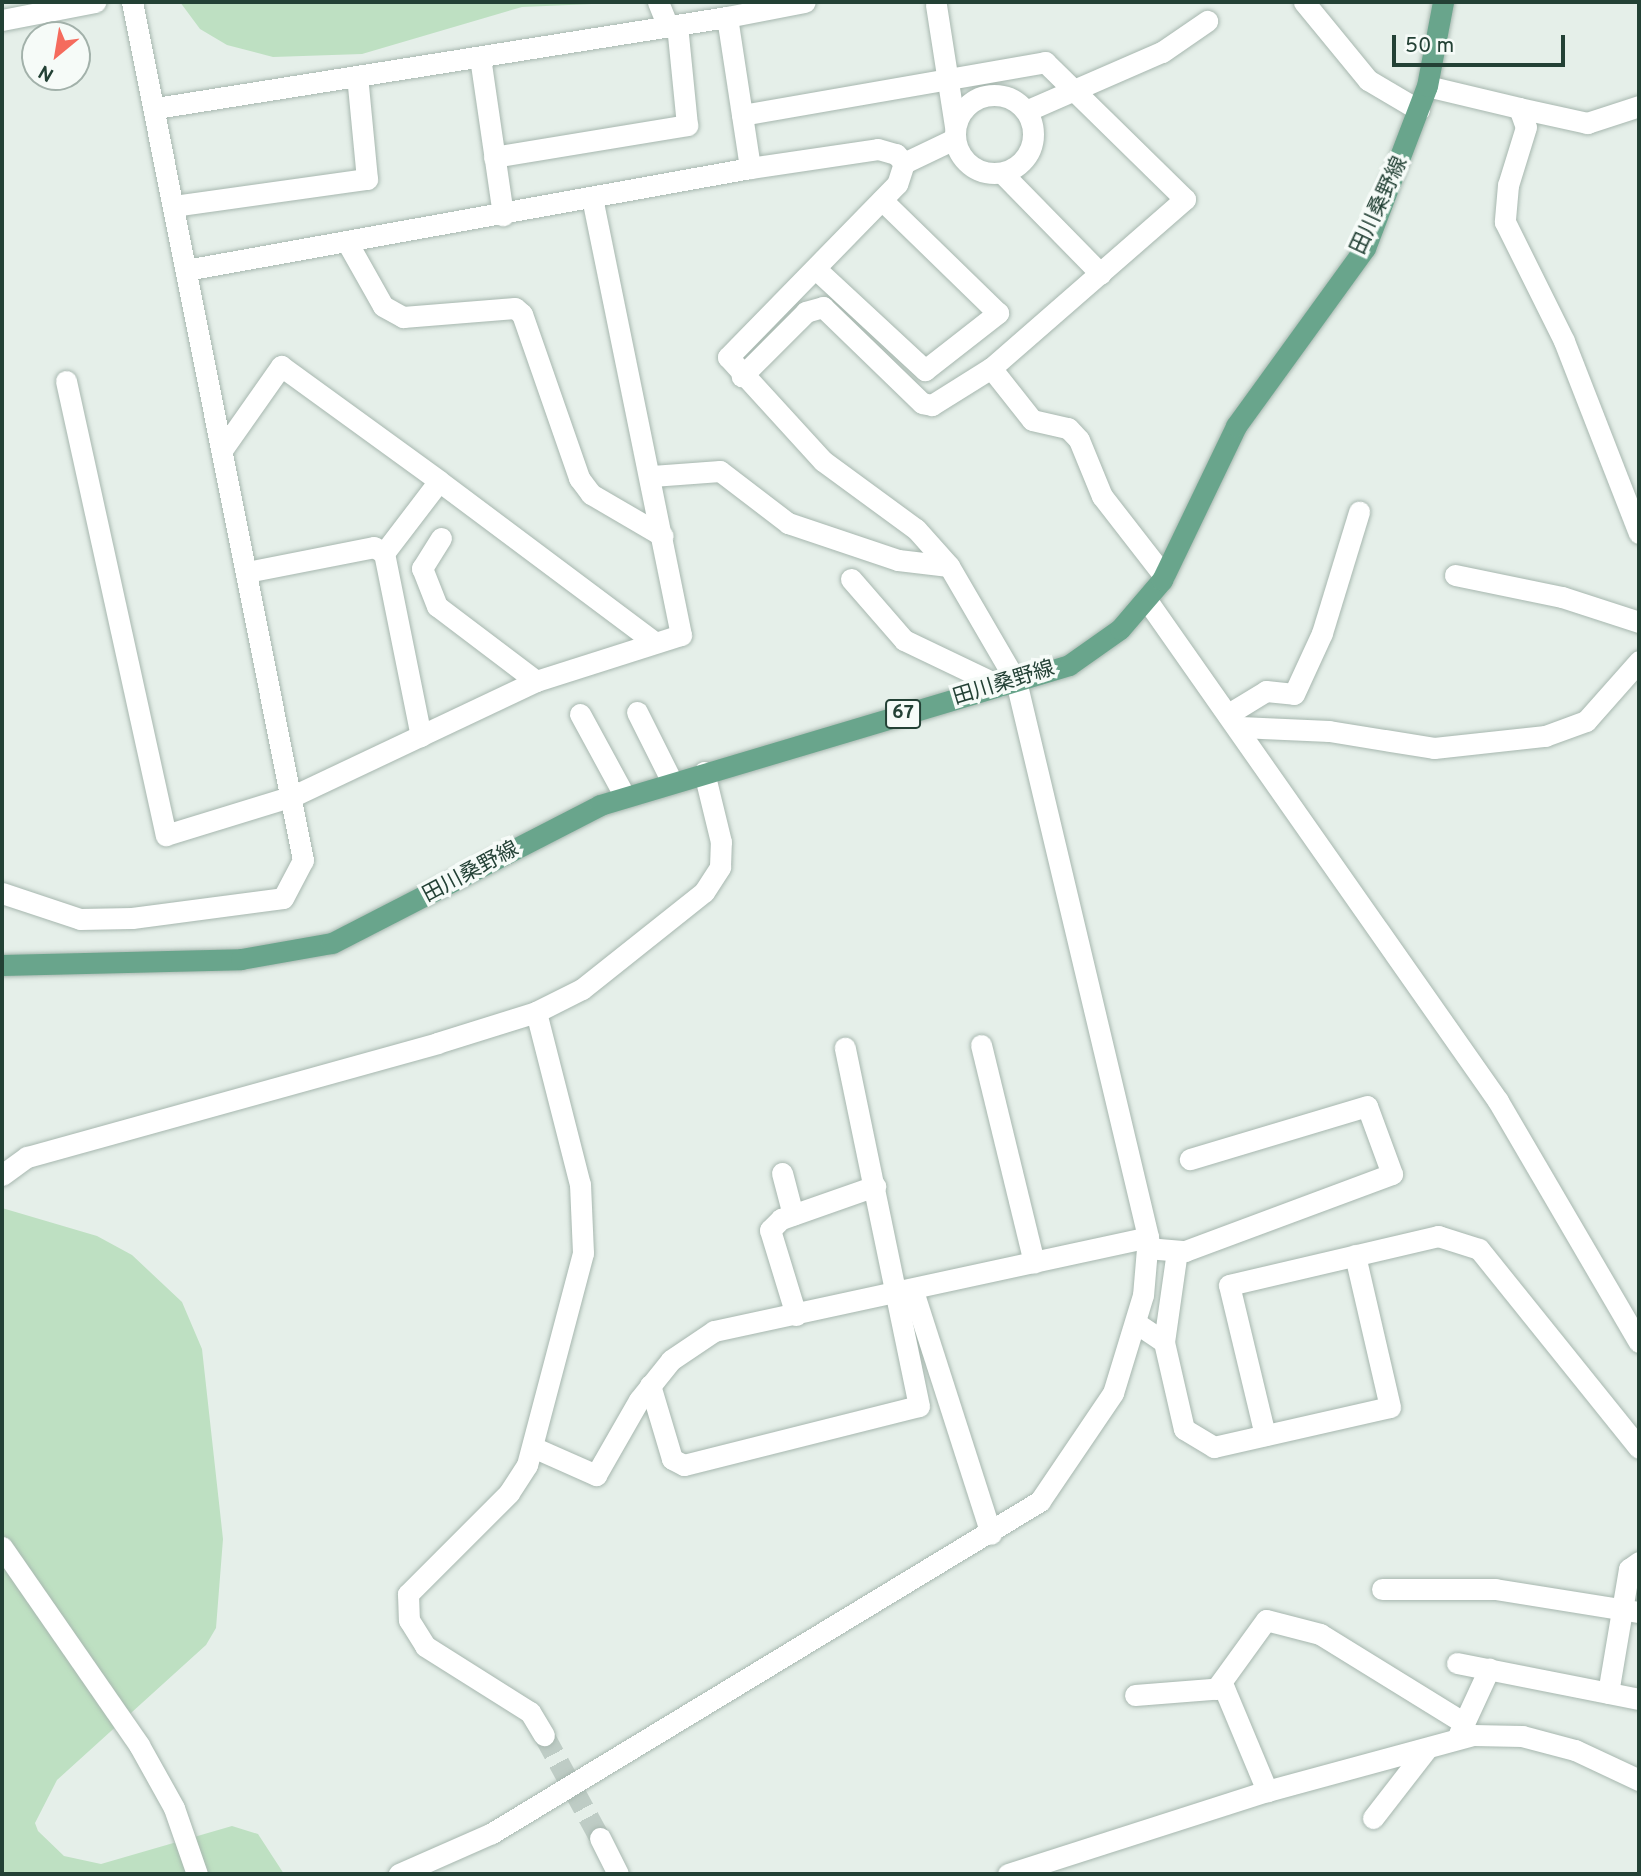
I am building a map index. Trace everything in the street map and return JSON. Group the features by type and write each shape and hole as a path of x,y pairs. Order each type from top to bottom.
{"main road":[{"name":"田川桑野線","path":"2,965 241,959 332,943 625,797 1069,665 1120,629 1164,576 1236,426 1364,248 1427,86 1443,2"}],"street":[{"path":"2,20 95,2"},
{"path":"2,893 80,919 283,898 303,860 293,796 186,271 156,108 132,2"},
{"path":"494,157 687,125 673,26 658,2"},
{"path":"156,108 727,17 749,7 806,2"},
{"path":"1304,2 1368,80 1419,110"},
{"path":"936,5 955,132 976,169 1002,173 1101,274"},
{"path":"727,17 750,169"},
{"path":"399,1874 492,1833 990,1534 1040,1501 1069,1465 1113,1393 1136,1323 1147,1243 1008,684 949,566 916,529 823,461 742,376 729,357 818,271 881,200 904,163 955,132 968,103 992,94 1026,111 1162,52 1207,21"},
{"path":"480,57 503,215"},
{"path":"742,115 1045,62 1185,199 991,368 932,405 922,403 823,307 806,312 742,376"},
{"path":"174,206 367,179 357,76"},
{"path":"1427,86 1587,123 1639,106"},
{"path":"1519,108 1526,127 1506,222 1564,341 1639,533"},
{"path":"1002,173 1031,149 1026,111"},
{"path":"186,271 750,169 878,149 904,163"},
{"path":"66,382 166,835 293,796 536,681 681,635 652,476 592,199"},
{"path":"818,271 925,370 998,313 881,200"},
{"path":"347,242 383,306 403,317 515,308 522,314 579,478 591,494 663,536"},
{"path":"222,450 281,366 654,642"},
{"path":"991,368 1032,420 1068,428 1079,440 1102,496 1164,576"},
{"path":"652,476 720,471 788,523 898,560 949,566"},
{"path":"384,553 439,481"},
{"path":"1235,720 1266,691 1294,694 1322,633 1359,512"},
{"path":"440,538 422,568 437,606 536,681"},
{"path":"247,572 374,547 384,553 422,736"},
{"path":"1455,575 1639,621"},
{"path":"851,579 904,640 1008,684"},
{"path":"1146,599 1235,720 1498,1101 1639,1342"},
{"path":"1235,720 1329,731 1434,748 1545,736 1586,721 1639,661"},
{"path":"637,712 672,782"},
{"path":"580,713 625,797"},
{"path":"2,1175 27,1157 95,1135 537,1012 583,989 704,892 720,867 721,842 705,772"},
{"path":"537,1012 580,1184 583,1253 535,1448 509,1493 408,1594 409,1620 425,1646 512,1698 544,1735"},
{"path":"981,1045 1034,1263"},
{"path":"845,1048 875,1186 906,1293 990,1534"},
{"path":"535,1448 596,1475 650,1385 671,1360 714,1331 906,1293 1034,1263 1147,1243 1177,1251 1391,1174 1367,1106 1191,1159"},
{"path":"782,1173 793,1215"},
{"path":"796,1315 770,1230 793,1215 875,1186"},
{"path":"1265,1435 1229,1285 1438,1236 1479,1249 1639,1448"},
{"path":"1177,1251 1164,1342 1184,1429 1193,1439 1214,1447 1390,1407 1355,1255"},
{"path":"650,1385 672,1459 684,1465 919,1406 906,1293"},
{"path":"1136,1323 1164,1342"},
{"path":"2,1546 139,1745 174,1808 197,1874"},
{"path":"1608,1693 1632,1611 1629,1569 1639,1562"},
{"path":"1381,1589 1494,1589 1632,1611"},
{"path":"1216,1689 1266,1620 1320,1633 1460,1731 1522,1736 1575,1750 1639,1780"},
{"path":"1457,1663 1639,1699"},
{"path":"1008,1874 1267,1790 1425,1751 1460,1731 1489,1669"},
{"path":"1135,1695 1224,1688 1267,1790"},
{"path":"1373,1818 1425,1751"},
{"path":"600,1838 618,1874"}],"green space":[{"path":"180,2 639,2 522,7 362,54 273,57 227,45 200,29"},
{"path":"2,1208 97,1236 132,1255 182,1302 202,1349 223,1539 216,1628 206,1645 57,1780 35,1823 38,1831 64,1856 101,1864 232,1826 258,1834 284,1874 2,1874"}],"tunnel":[{"path":"544,1735 600,1838"}]}
